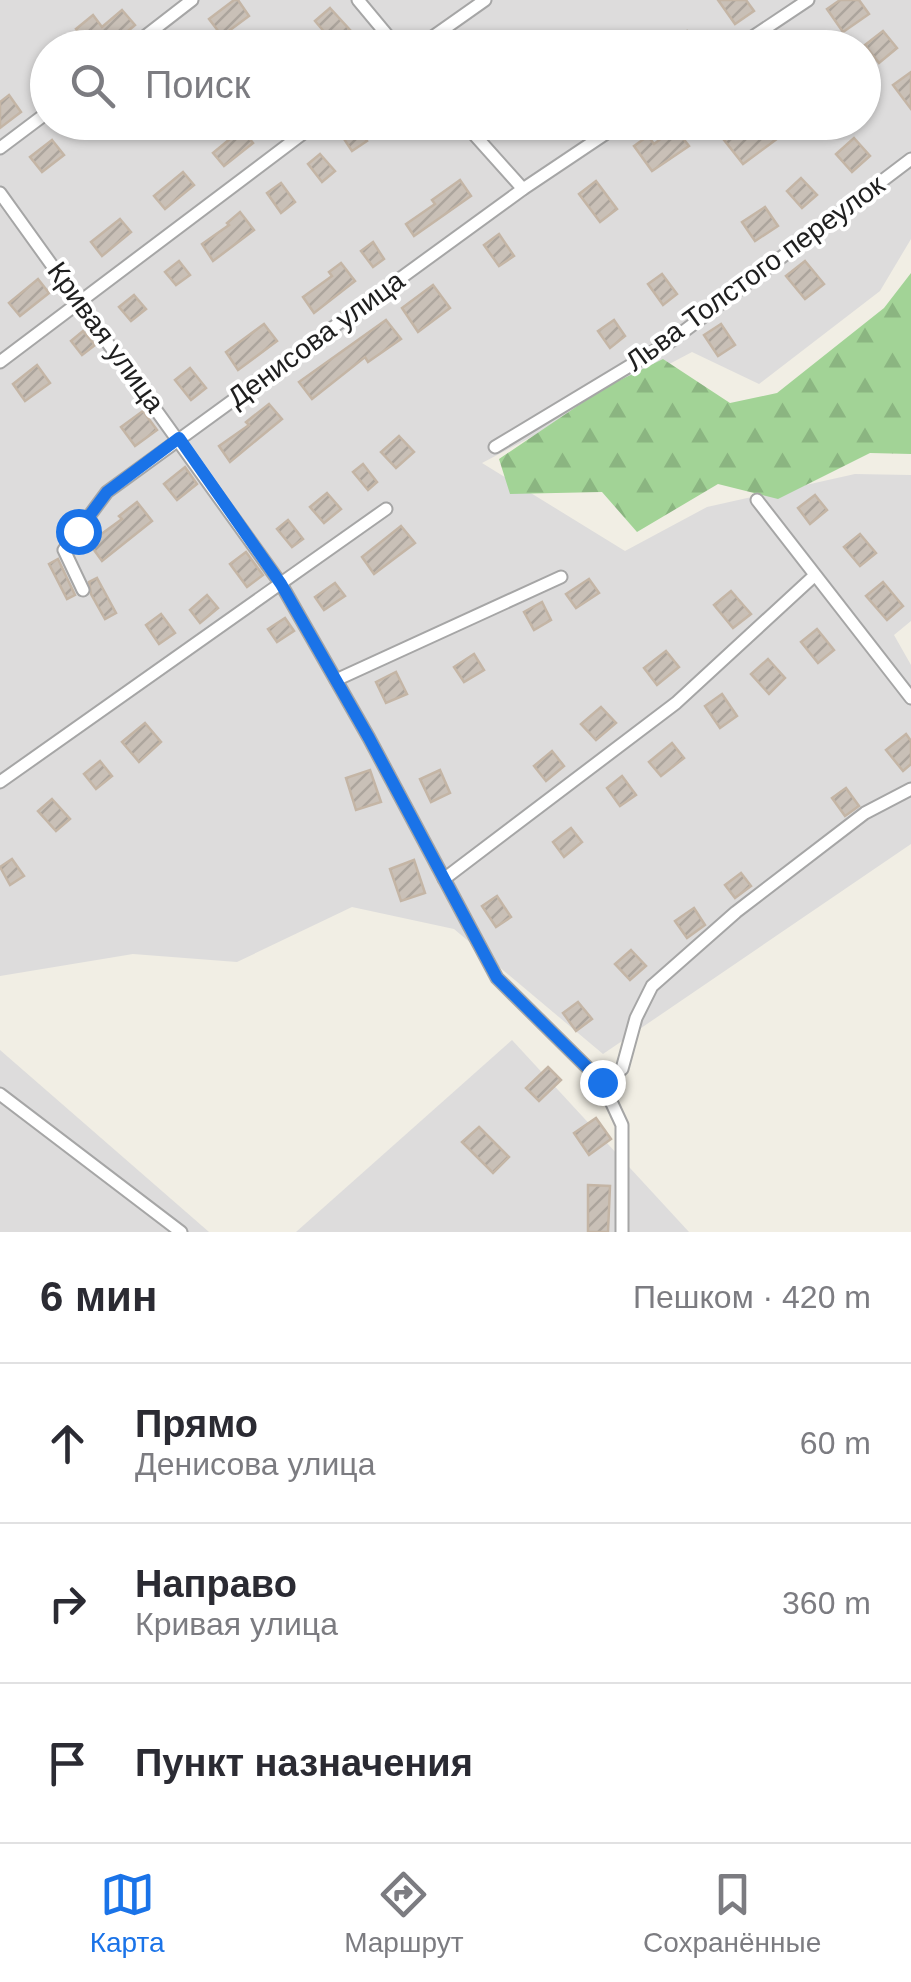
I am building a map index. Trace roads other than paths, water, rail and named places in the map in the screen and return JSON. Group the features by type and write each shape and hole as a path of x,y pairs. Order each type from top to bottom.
{"street":[{"path":"153,30 192,0"},
{"path":"358,0 383,30"},
{"path":"442,30 485,0"},
{"path":"763,30 808,0"},
{"path":"0,148 30,126"},
{"path":"0,362 295,140"},
{"path":"479,140 523,189"},
{"name":"Денисова улица","path":"83,590 64,550 107,492 596,140"},
{"name":"Льва Толстого переулок","path":"495,447 670,340 911,158"},
{"name":"Кривая улица","path":"0,192 281,584 497,978 602,1082"},
{"path":"757,500 911,698"},
{"path":"0,782 386,509"},
{"path":"444,879 676,703 814,576"},
{"path":"336,680 561,577"},
{"path":"622,1232 622,1125 602,1082 622,1068 636,1018 652,986 736,912 851,824 911,789"},
{"path":"0,1094 181,1232"}]}
